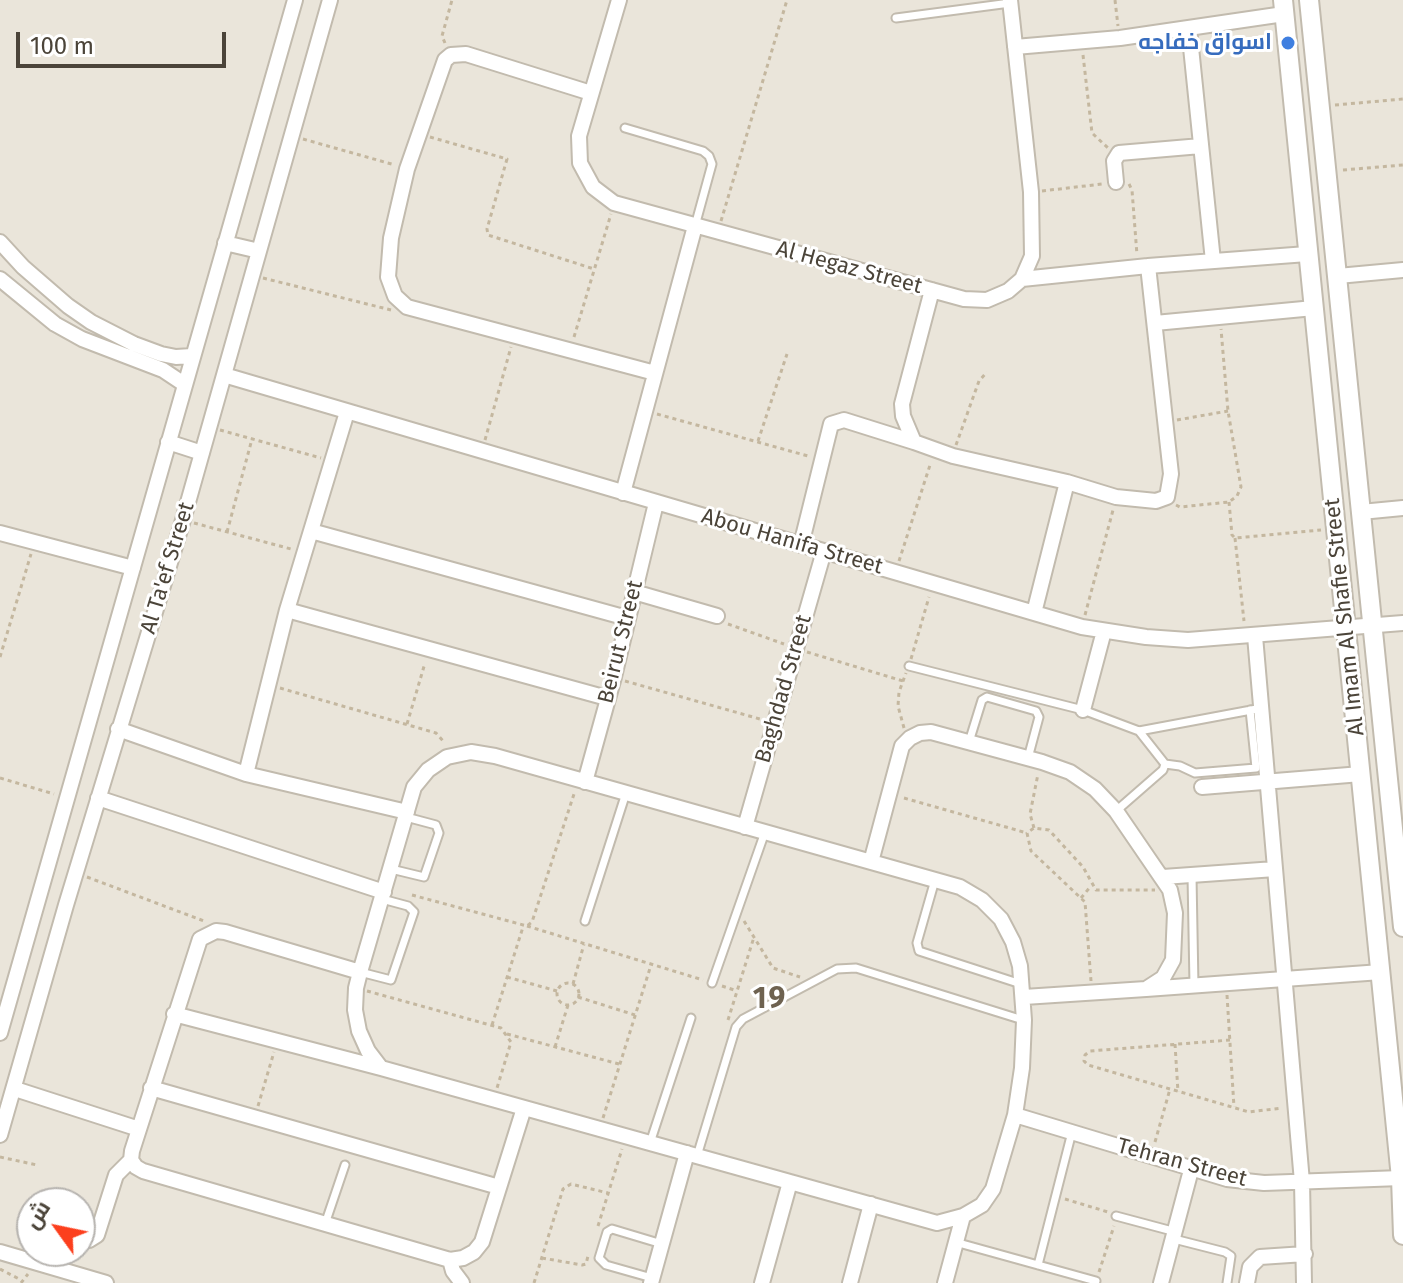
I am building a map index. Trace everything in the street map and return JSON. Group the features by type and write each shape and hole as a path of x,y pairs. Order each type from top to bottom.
{"street":[{"name":"Al Ta'ef Street","path":"0,1033 295,0"},
{"name":"Al Ta'ef Street","path":"0,1135 118,729 183,520 330,0"},
{"name":"Al Hegaz Street","path":"619,0 579,136 580,163 593,187 614,203 964,299 987,300 1008,291 1022,279"},
{"name":"Al Imam Al Shafie Street","path":"1309,0 1403,927"},
{"path":"1010,1 1031,192 1032,256 1022,279 1307,254"},
{"path":"1015,47 1120,38 1189,28 1284,7"},
{"name":"Al Imam Al Shafie Street","path":"1284,7 1401,1178 1403,1235"},
{"path":"1189,28 1213,261"},
{"path":"591,93 466,54 451,55 441,67 407,169 391,238 388,277 395,296 407,307 655,373"},
{"path":"1116,182 1114,161 1119,153 1201,146"},
{"path":"623,493 695,226"},
{"path":"0,242 23,267 91,322 161,354 192,356"},
{"path":"225,243 259,251"},
{"path":"801,545 831,424 844,420 953,456 1067,482 1116,497 1156,501 1167,497 1171,474 1155,323 1143,266"},
{"path":"1338,276 1403,270"},
{"path":"0,279 55,324 82,339 163,370 184,384"},
{"path":"914,442 903,416 902,404 932,290"},
{"path":"1155,323 1314,308"},
{"name":"Abou Hanifa Street","path":"224,375 1082,627 1188,640 1403,623"},
{"path":"246,774 287,610 347,412"},
{"path":"168,442 202,453"},
{"path":"1034,613 1067,482"},
{"name":"Beirut Street","path":"582,781 614,677 656,503"},
{"path":"1361,512 1403,508"},
{"path":"311,531 627,618"},
{"path":"0,533 133,568"},
{"name":"Baghdad Street","path":"745,827 824,551"},
{"path":"634,592 717,616"},
{"path":"287,610 607,698"},
{"path":"1083,710 1104,631"},
{"path":"1251,636 1256,709 1267,781 1302,1182 1304,1283"},
{"path":"118,729 246,774 406,814"},
{"path":"871,862 902,746 920,733 931,732 1070,772 1095,789 1116,811 1167,883 1175,913 1173,960 1163,978 1146,989"},
{"path":"174,1014 381,1068 937,1223 963,1216 982,1205 993,1189 1015,1115 1022,1068 1023,991 1013,942 1001,919 982,900 960,887 471,752 447,757 428,770 414,787 360,972 355,1010 359,1031 368,1051 381,1068"},
{"path":"1202,787 1361,774"},
{"path":"98,798 384,893"},
{"path":"1167,883 1192,875 1275,869"},
{"path":"39,897 66,905"},
{"path":"96,1236 116,1175 131,1160 195,947 207,933 216,931 360,972"},
{"path":"1023,991 1092,993 1381,972"},
{"path":"151,1088 499,1187"},
{"path":"15,1089 139,1129"},
{"path":"131,1160 143,1171 450,1260 474,1252 482,1242 524,1108"},
{"name":"Tehran Street","path":"1015,1115 1227,1179 1264,1183 1401,1178"},
{"path":"652,1280 692,1155"},
{"path":"1161,1283 1176,1236 1191,1170"},
{"path":"762,1283 790,1182"},
{"path":"850,1283 871,1204"},
{"path":"945,1283 963,1216"},
{"path":"0,1252 106,1283"},
{"path":"1247,1283 1250,1267 1260,1257 1305,1254"},
{"path":"450,1260 453,1271 462,1283"}],"lane":[{"path":"896,18 1010,1"},
{"path":"625,128 703,151 709,156 712,164 695,226"},
{"path":"909,666 1083,710 1139,731 1256,709 1256,768 1195,773 1165,764 1139,731"},
{"path":"969,742 982,700 987,697 1036,711 1039,717 1035,760"},
{"path":"1116,811 1163,770 1165,764"},
{"path":"585,921 626,793"},
{"path":"391,869 424,877 439,833 436,825 406,814"},
{"path":"712,983 765,832"},
{"path":"1192,875 1194,986"},
{"path":"935,880 917,943 919,951 1023,991"},
{"path":"360,972 391,980 414,912 384,893"},
{"path":"692,1155 736,1027 743,1019 837,969 856,968 1024,1020"},
{"path":"650,1143 691,1018"},
{"path":"1038,1265 1072,1132"},
{"path":"325,1224 345,1165"},
{"path":"1116,1216 1225,1252 1231,1256 1227,1283"},
{"path":"652,1280 606,1265 599,1258 607,1232 612,1229 662,1244"},
{"path":"955,1242 1096,1281"}],"path":[{"path":"451,55 442,36 452,0"},
{"path":"717,232 787,0"},
{"path":"1115,0 1120,38"},
{"path":"1082,40 1092,133 1108,148 1119,153"},
{"path":"1320,106 1403,99"},
{"path":"419,133 507,159 487,229 488,235 594,269"},
{"path":"291,136 407,169"},
{"path":"1327,172 1403,165"},
{"path":"1031,192 1116,182 1131,185 1143,266"},
{"path":"570,350 614,203"},
{"path":"252,275 374,308"},
{"path":"1167,497 1180,507 1229,502 1237,496 1241,487 1228,411 1219,318"},
{"path":"482,451 514,336"},
{"path":"758,441 787,354"},
{"path":"953,456 979,381 987,372"},
{"path":"645,411 823,460"},
{"path":"1165,422 1228,411"},
{"path":"209,427 333,461"},
{"path":"227,532 252,439"},
{"path":"896,572 935,450"},
{"path":"1082,627 1116,497"},
{"path":"1229,502 1251,636"},
{"path":"183,520 305,553"},
{"path":"1235,538 1336,529"},
{"path":"0,657 34,542"},
{"path":"407,724 429,649"},
{"path":"614,677 773,723"},
{"path":"269,684 436,733 447,748 447,757"},
{"path":"1034,828 1030,814 1035,760"},
{"path":"0,778 67,798"},
{"path":"492,1025 525,927 532,922 582,781"},
{"path":"889,793 1027,833"},
{"path":"1027,833 1034,828 1049,830 1083,867 1091,886 1101,892 1167,883"},
{"path":"1027,833 1031,851 1081,898 1086,908 1092,993"},
{"path":"76,873 204,921 216,931"},
{"path":"1081,898 1091,886"},
{"path":"384,893 525,927 737,991"},
{"path":"740,905 743,919 773,968 816,981"},
{"path":"573,984 584,944"},
{"path":"599,1129 651,964"},
{"path":"507,977 557,991"},
{"path":"1227,983 1234,1108"},
{"path":"557,991 562,985 573,984"},
{"path":"573,984 578,990 578,997"},
{"path":"356,988 492,1025 507,1034 620,1064"},
{"path":"557,991 560,1002 568,1005"},
{"path":"578,997 635,1015"},
{"path":"555,1047 568,1005 578,997"},
{"path":"494,1100 511,1042 507,1034"},
{"path":"1230,1040 1090,1051 1084,1061 1088,1065 1249,1112 1295,1107"},
{"path":"254,1117 277,1041"},
{"path":"1175,1044 1178,1092"},
{"path":"1151,1157 1170,1089"},
{"path":"595,1235 626,1136"},
{"path":"0,1157 37,1165"},
{"path":"534,1283 563,1189 571,1184 608,1193"},
{"path":"1054,1196 1116,1216 1096,1281"},
{"path":"542,1258 582,1265 586,1264 590,1250"},
{"path":"0,1269 21,1280"}],"shaded area":[{"path":"0,0 1403,0 1403,1283 0,1283"}],"place":[{"name":"اسواق خفاجه","path":"1288,43"}],"district":[{"name":"19","path":"770,1000"}]}
